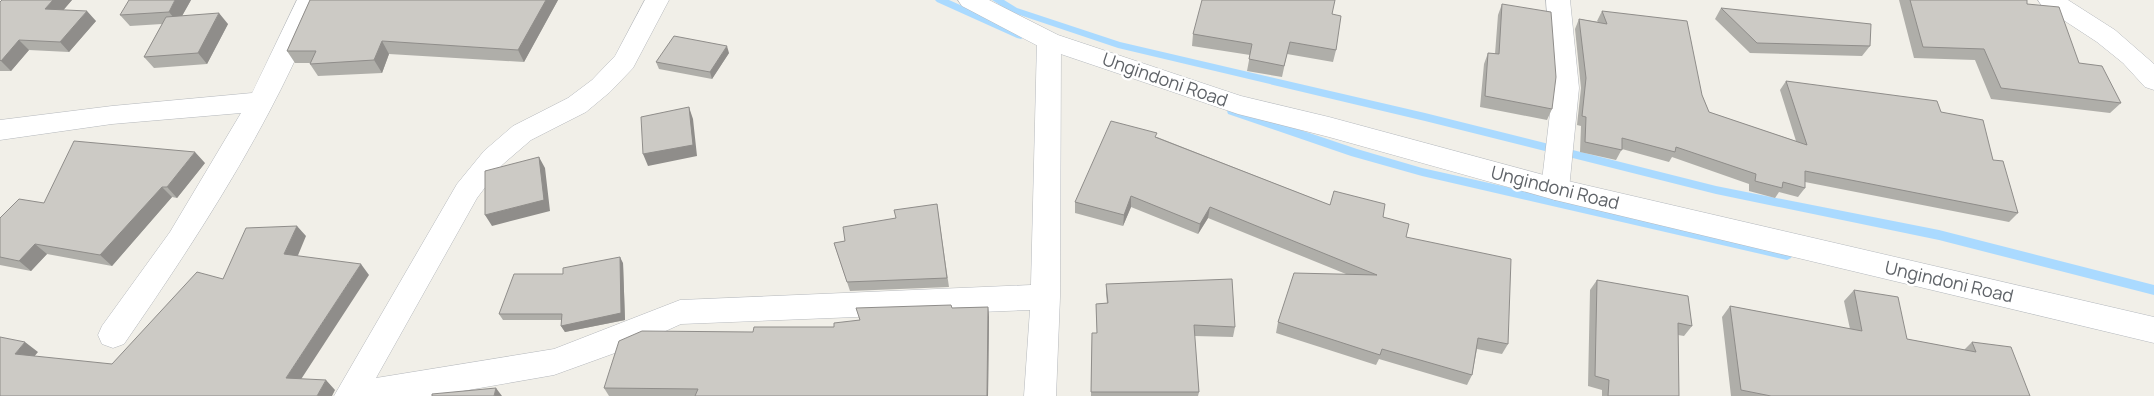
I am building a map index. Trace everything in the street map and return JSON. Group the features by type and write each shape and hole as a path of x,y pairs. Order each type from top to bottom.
{"street":[{"path":"113,335 180,240 261,102 299,25 309,0"},
{"path":"350,396 467,190 493,158 522,133 577,105 624,62 657,0"},
{"name":"Ungindoni Road","path":"970,0 1049,41 1238,105 1329,127 1555,189 2154,330"},
{"path":"1555,189 1566,88 1558,0"},
{"path":"2050,0 2113,40 2140,61 2154,81"},
{"path":"1040,396 1045,297 1049,41"},
{"path":"0,130 112,115 261,102"},
{"path":"354,396 554,362 615,340 650,323 680,312 1045,297"}],"building":[{"path":"2,0 53,0 45,9 87,11 60,42 19,40 1,61 0,2"},
{"path":"129,0 175,0 169,12 120,15"},
{"path":"310,0 546,0 518,50 382,41 374,60 310,64 316,51 287,51"},
{"path":"1202,0 1335,0 1332,14 1341,16 1336,50 1290,42 1284,66 1249,59 1252,44 1193,34"},
{"path":"1910,0 2027,0 2027,4 2059,7 2079,63 2102,66 2121,103 2001,88 1984,49 1923,47"},
{"path":"1502,4 1551,12 1556,77 1552,109 1485,96 1488,53 1499,54"},
{"path":"1721,8 1871,24 1870,46 1757,43"},
{"path":"1602,11 1687,21 1702,95 1709,112 1807,145 1786,81 1937,101 1941,112 1983,120 1993,160 2003,161 2018,213 1805,171 1805,188 1783,182 1782,188 1755,181 1756,174 1676,147 1675,152 1622,138 1622,150 1585,142 1586,117 1582,116 1586,78 1579,19 1607,24"},
{"path":"219,13 198,53 144,57 166,17"},
{"path":"674,36 727,46 710,72 656,62"},
{"path":"689,107 693,145 643,154 641,117"},
{"path":"1111,121 1157,133 1155,137 1330,205 1334,191 1385,204 1383,217 1409,224 1406,237 1511,259 1508,344 1478,338 1472,375 1382,349 1380,355 1278,322 1294,273 1377,275 1210,207 1200,224 1131,196 1124,215 1075,202"},
{"path":"74,141 195,152 167,187 162,187 100,255 35,244 19,261 0,257 0,218 19,199 44,203"},
{"path":"539,157 544,200 485,215 485,171"},
{"path":"937,204 947,278 847,282 834,243 845,241 843,227 896,218 894,210"},
{"path":"297,226 284,254 361,264 286,378 326,380 317,396 0,396 0,337 25,342 15,354 112,364 197,272 223,279 246,228"},
{"path":"620,257 621,313 561,326 562,314 499,314 514,274 563,274 563,268"},
{"path":"1232,279 1235,327 1194,325 1199,392 1091,392 1092,333 1097,333 1096,304 1108,303 1106,284"},
{"path":"1597,280 1688,296 1692,326 1678,323 1679,396 1608,396 1609,380 1595,376"},
{"path":"1854,290 1898,297 1907,339 1976,352 1972,342 2011,347 2030,396 1771,396 1741,390 1730,306 1862,331"},
{"path":"951,305 952,308 988,307 987,396 695,396 698,389 604,388 619,341 642,331 753,332 754,327 834,327 834,323 860,320 856,308"},
{"path":"496,388 494,396 432,396 432,394"}],"waterway":[{"path":"940,0 1021,36"},
{"path":"997,0 1014,10 1118,45 1425,117 1716,190 1939,235 2154,290"},
{"path":"1232,111 1355,153 1422,172 1787,255"}]}
